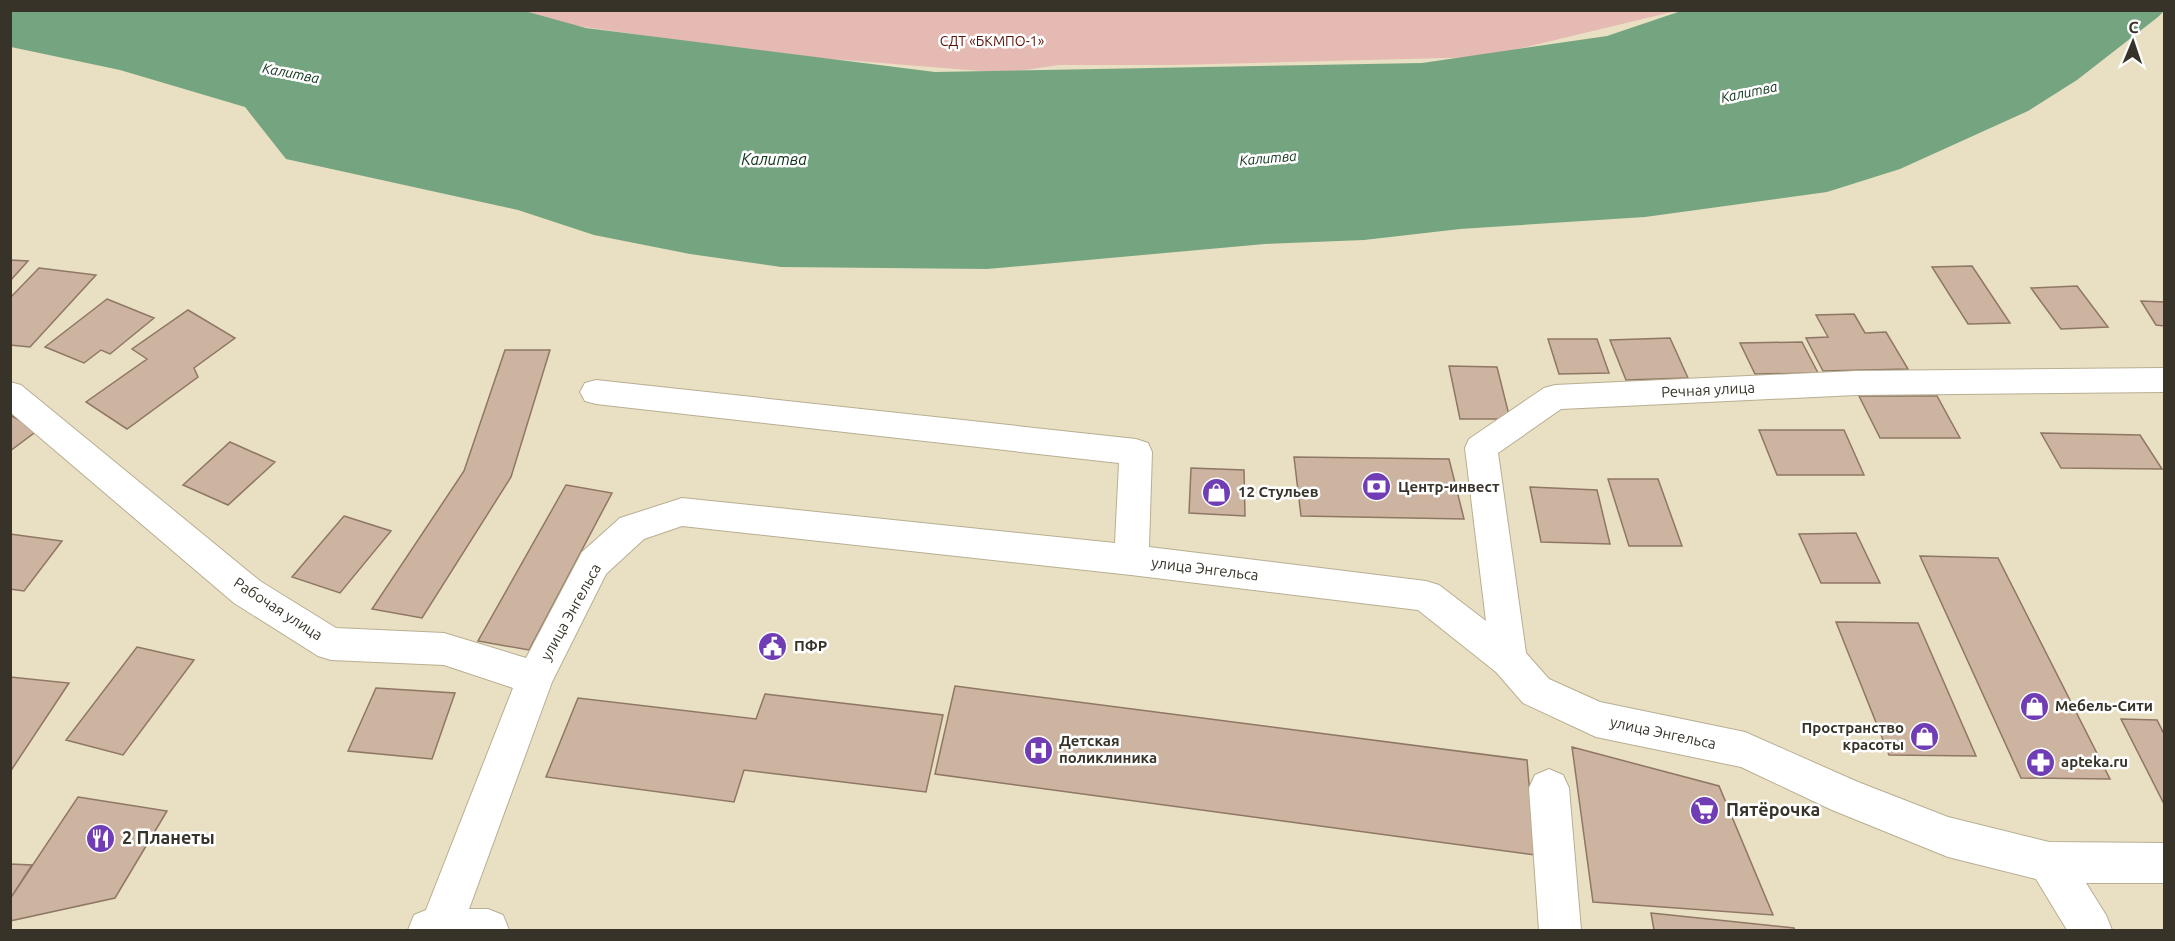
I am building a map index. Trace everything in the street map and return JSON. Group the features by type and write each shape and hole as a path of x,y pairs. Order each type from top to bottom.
{"street":[{"name":"Речная улица","path":"1509,660 1481,448 1555,398 1856,383 2164,380"},
{"path":"596,392 1136,452 1131,560"},
{"name":"Рабочая улица","path":"10,394 247,592 330,644 444,649 535,678"},
{"name":"улица Энгельса","path":"434,930 535,678 594,563 632,528 682,512 1131,560 1426,596 1509,660 1536,691 1596,719 1745,750 1846,796 1948,837 2049,862 2164,863"},
{"path":"1549,788 1560,930"},
{"path":"2049,862 2091,930"},
{"path":"434,930 488,930"}],"green space":[{"name":"СДТ «БКМПО-1»","path":"500,11 1676,11 1484,57 1175,65 1059,65 1005,73 783,55 528,19"}],"water":[{"name":"Калитва","path":"521,10 586,28 935,72 1422,63 1607,36 1684,10 2164,11 2077,80 2028,111 1900,169 1827,192 1645,217 1460,229 1364,240 1265,244 987,269 781,267 690,254 594,235 518,210 286,159 245,107 120,70 11,47 11,11"}],"building":[{"path":"10,260 28,261 10,281"},
{"path":"1972,266 2010,323 1968,324 1932,267"},
{"path":"39,268 96,275 30,347 10,345 10,298"},
{"path":"2077,286 2108,327 2061,329 2031,288"},
{"path":"107,299 154,318 110,354 101,350 84,363 45,347"},
{"path":"2141,301 2164,302 2164,326 2156,325"},
{"path":"188,310 235,338 194,368 198,377 127,429 86,402 147,359 132,349"},
{"path":"1854,314 1865,333 1886,332 1908,369 1823,371 1806,338 1828,337 1816,315"},
{"path":"1670,338 1688,378 1626,380 1610,340"},
{"path":"1548,339 1597,339 1609,373 1559,374"},
{"path":"1802,342 1818,373 1755,374 1740,343"},
{"path":"505,350 550,350 511,477 422,618 372,609 464,471"},
{"path":"1449,366 1497,367 1510,419 1460,419"},
{"path":"1859,396 1937,396 1960,438 1880,438"},
{"path":"10,415 38,430 10,451"},
{"path":"1759,430 1844,430 1864,475 1777,475"},
{"path":"2041,433 2140,435 2162,469 2061,468"},
{"path":"230,442 275,462 228,505 183,485"},
{"path":"1294,457 1449,459 1464,519 1301,516"},
{"name":"12 Стульев","path":"1191,468 1244,470 1245,516 1189,513"},
{"path":"1608,479 1658,479 1682,546 1629,546"},
{"path":"566,485 612,493 529,650 478,641"},
{"path":"1530,487 1597,490 1610,544 1541,542"},
{"path":"344,516 391,531 340,593 292,577"},
{"path":"1856,533 1880,583 1821,583 1799,534"},
{"path":"10,534 62,541 24,591 10,589"},
{"path":"1920,556 1998,558 2110,779 2021,778"},
{"path":"1836,622 1918,623 1976,756 1889,755"},
{"path":"137,647 194,660 123,755 66,740"},
{"path":"10,677 69,683 10,772"},
{"path":"955,686 1527,760 1535,855 935,774"},
{"path":"376,688 455,693 432,759 348,751"},
{"path":"765,694 943,715 926,792 744,770 734,802 546,777 578,698 756,719"},
{"path":"2121,719 2157,720 2164,734 2164,804"},
{"path":"1572,747 1719,786 1773,915 1593,902"},
{"name":"2 Планеты","path":"78,797 167,811 115,898 10,921 10,899"},
{"path":"10,864 32,865 10,899"},
{"path":"1651,913 1794,928 1795,930 1654,930"}],"place":[{"name":"Центр-инвест","path":"1377,487"},
{"name":"12 Стульев","path":"1217,492"},
{"name":"ПФР","path":"773,646"},
{"name":"Мебель-Сити","path":"2034,706"},
{"name":"Пространство красоты","path":"1925,737"},
{"name":"Детская поликлиника","path":"1038,750"},
{"name":"apteka.ru","path":"2040,762"},
{"name":"Пятёрочка","path":"1705,810"},
{"name":"2 Планеты","path":"101,838"}]}
